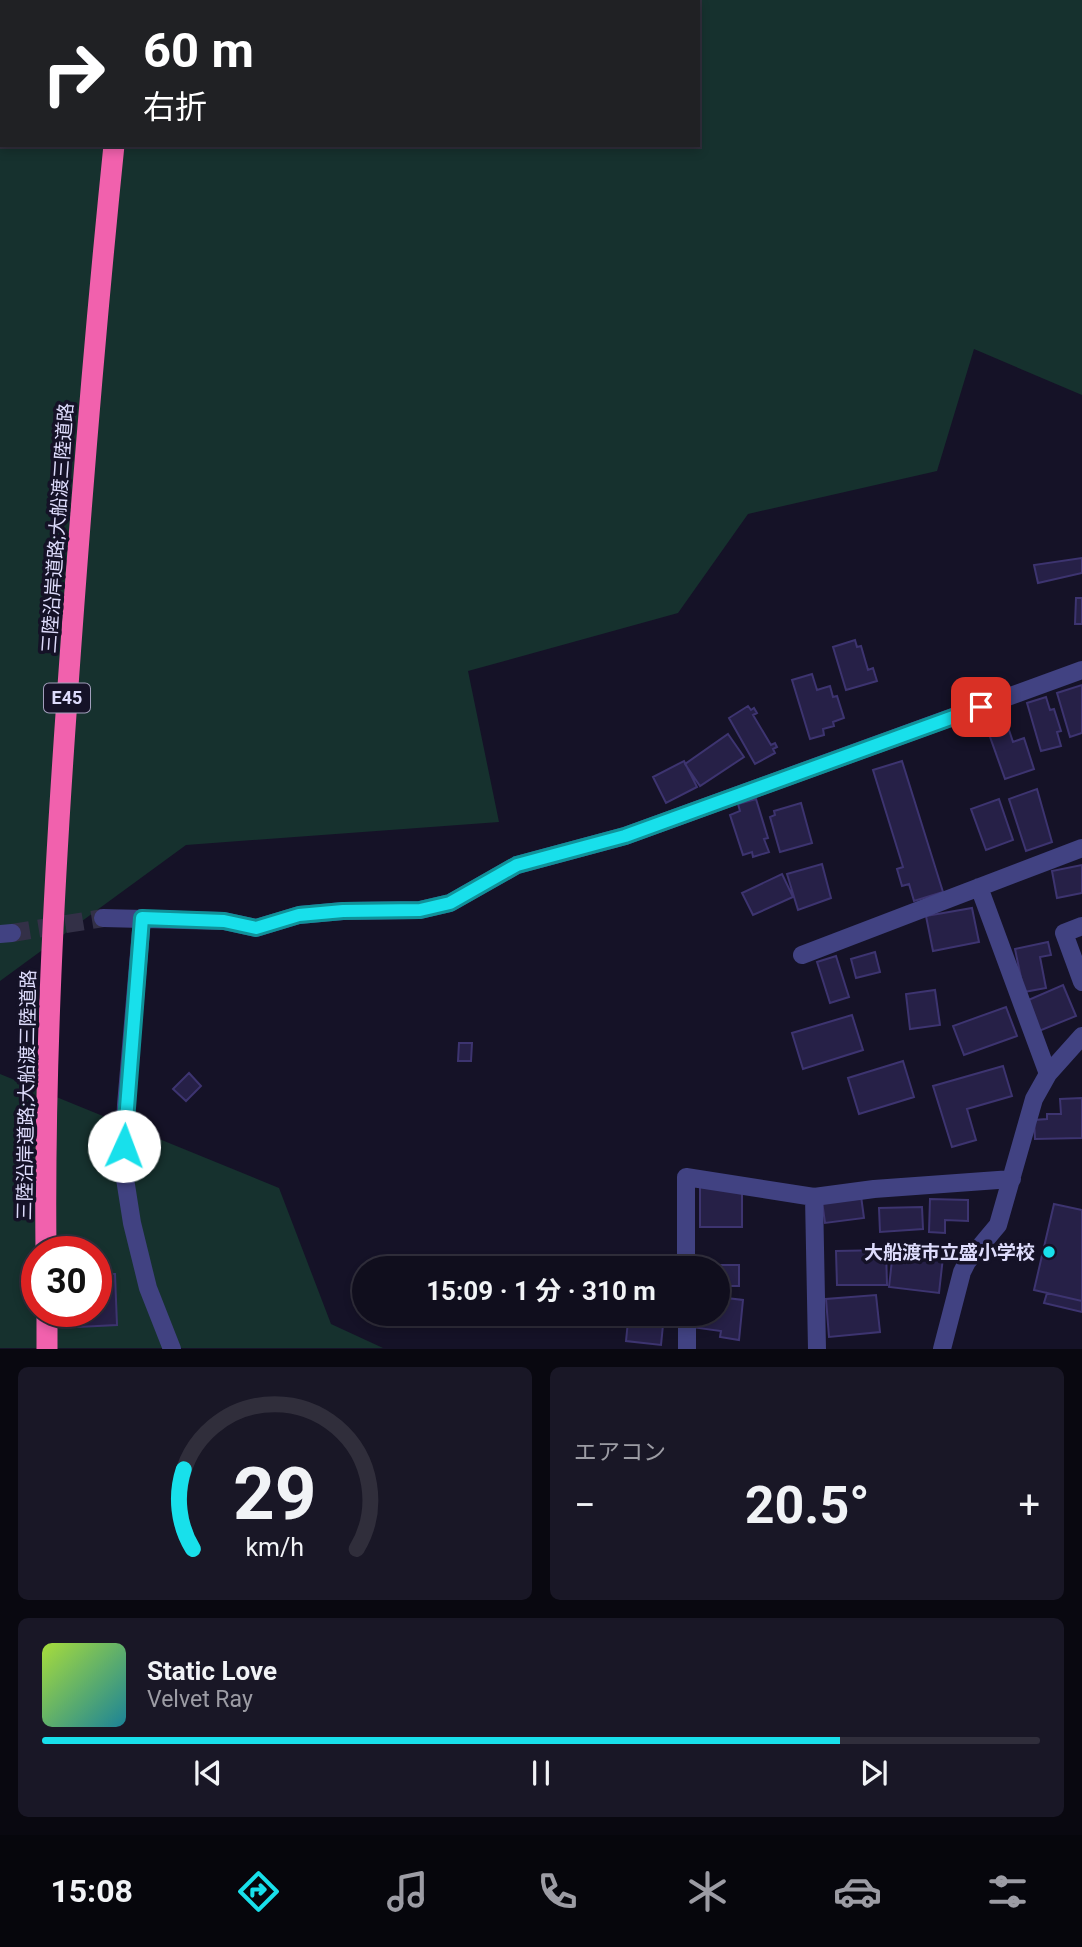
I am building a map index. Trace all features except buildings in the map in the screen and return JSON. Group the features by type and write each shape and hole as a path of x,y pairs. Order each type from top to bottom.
{"highway":[{"name":"三陸沿岸道路;大船渡三陸道路","path":"46,1236 49,1027 59,814 86,424 114,147"},
{"path":"47,1327 47,1349"}],"street":[{"path":"103,918 224,921 256,928 299,915 343,911 420,910 450,903 517,865 625,836 1082,670"},
{"path":"802,955 1082,848"},
{"path":"979,887 1048,1074"},
{"path":"142,918 123,1166 132,1223 148,1288 172,1349"},
{"path":"1082,926 1064,933 1082,982"},
{"path":"942,1349 962,1272 967,1262 998,1225 1025,1124 1048,1074 1082,1036"},
{"path":"687,1256 686,1177 814,1197 874,1189 1012,1179"},
{"path":"814,1197 817,1349"},
{"path":"687,1326 687,1349"}],"green space":[{"path":"700,0 1082,0 1082,395 974,349 937,471 748,514 678,613 468,671 499,822 186,845 0,981 0,147 700,147"},
{"path":"0,1074 279,1188 331,1324 383,1348 0,1348"}],"tunnel":[{"path":"12,933 103,918"}],"place":[{"name":"大船渡市立盛小学校","path":"1049,1252"}],"route":[{"path":"124,1146 142,918 224,921 256,928 299,915 343,911 420,910 450,903 517,865 625,836 981,707"}]}
